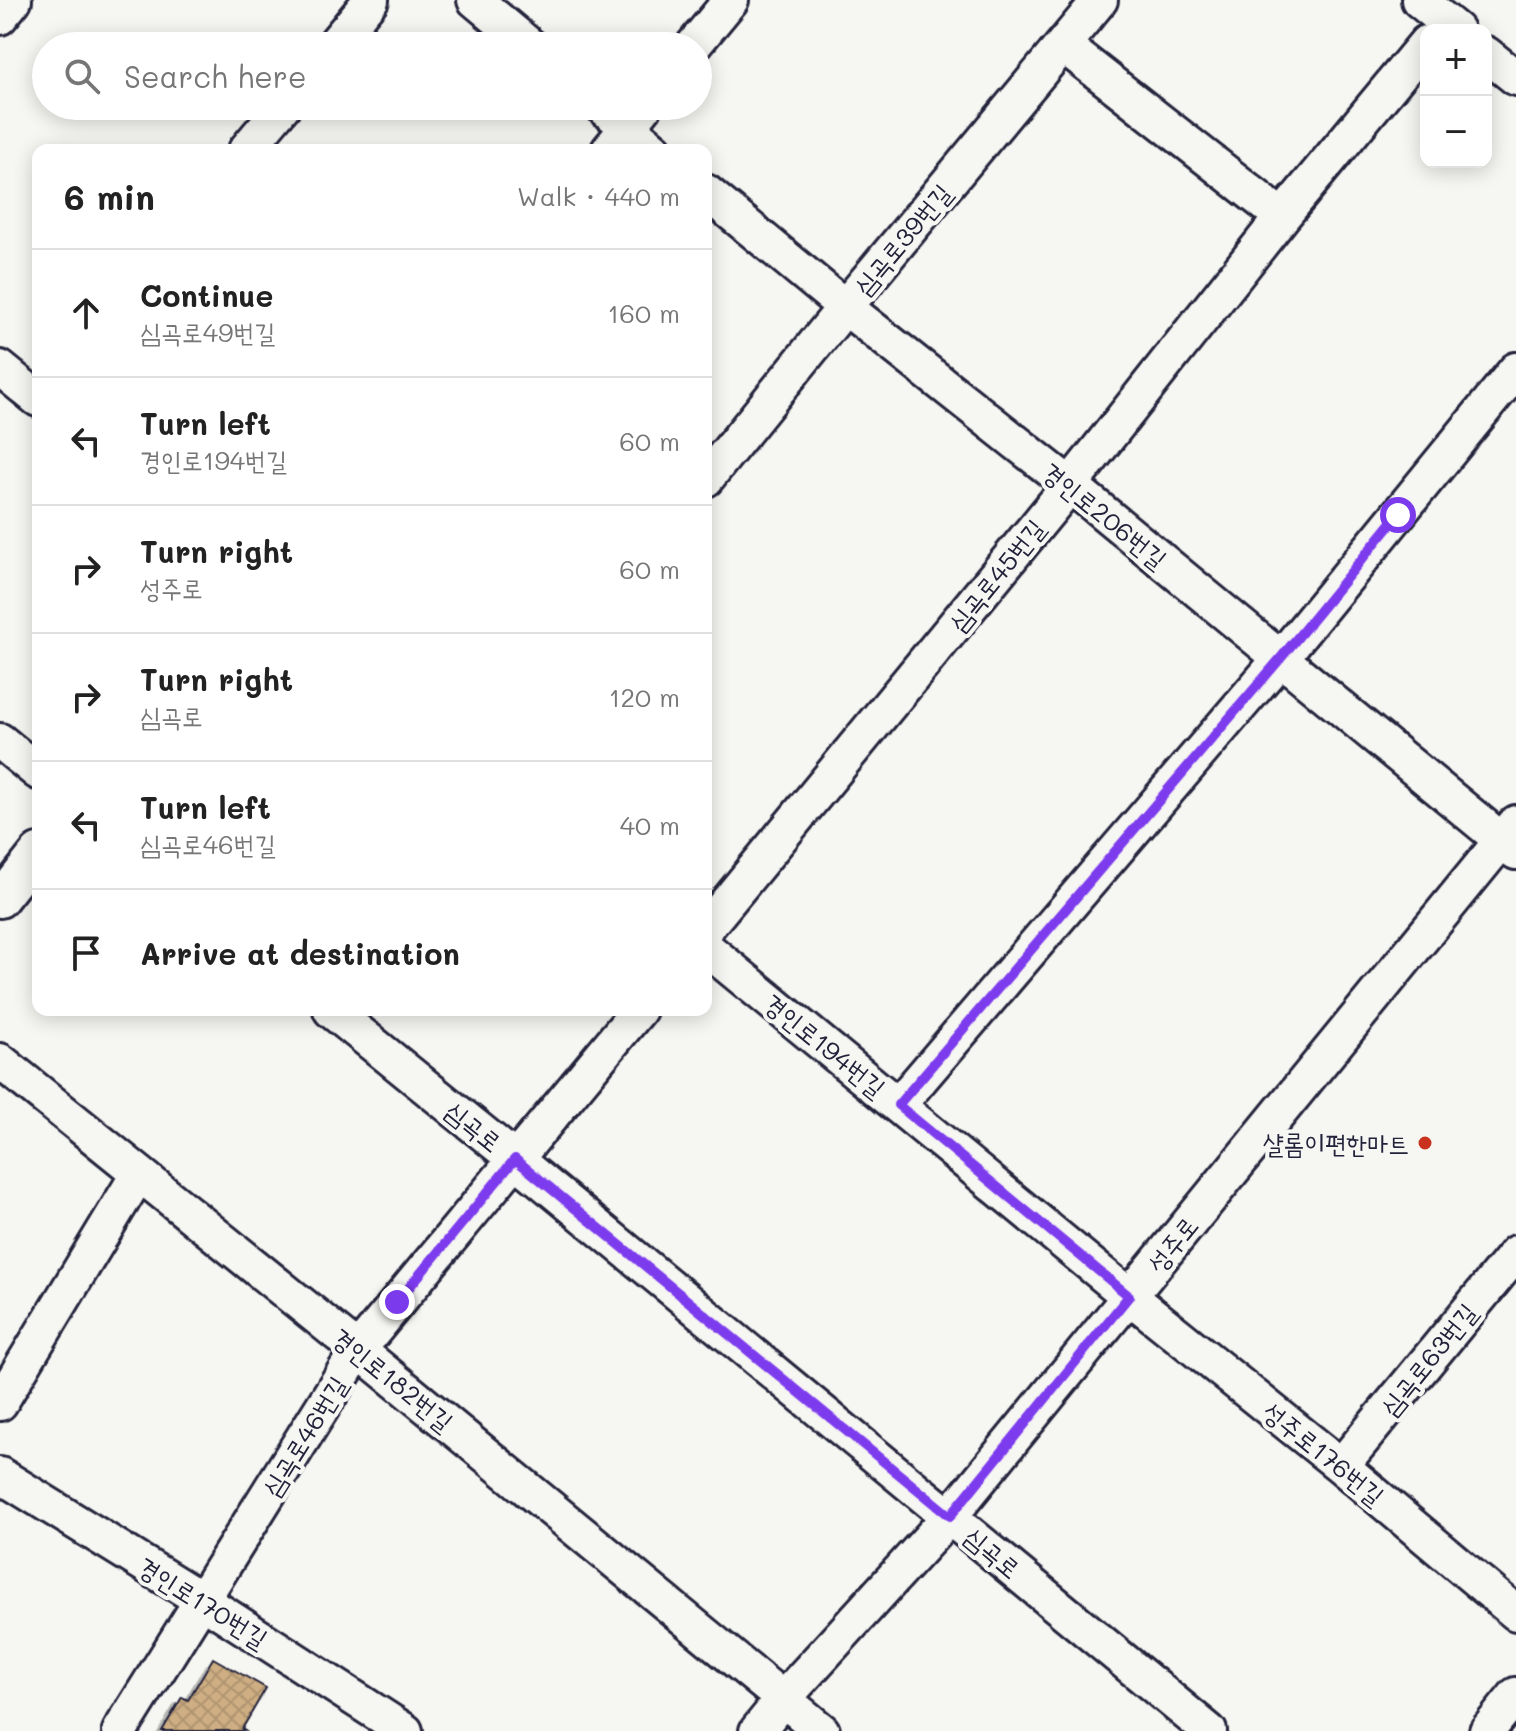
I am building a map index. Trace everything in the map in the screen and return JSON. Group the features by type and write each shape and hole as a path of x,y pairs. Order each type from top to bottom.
{"street":[{"path":"0,17 14,0"},
{"path":"345,32 371,0"},
{"path":"475,0 513,32"},
{"path":"705,32 731,0"},
{"name":"심곡로39번길","path":"712,472 1100,0"},
{"name":"심곡로45번길","path":"712,921 1070,485 1441,21"},
{"path":"1063,45 1282,217"},
{"path":"1492,59 1516,78"},
{"path":"251,144 271,120"},
{"path":"621,122 648,144"},
{"name":"경인로206번길","path":"712,197 1070,485 1280,659 1511,839"},
{"path":"0,368 32,394"},
{"path":"898,1105 1280,659 1516,370"},
{"path":"0,741 32,767"},
{"name":"성주로","path":"757,1731 950,1516 1129,1296 1511,839"},
{"path":"0,900 32,860"},
{"name":"경인로194번길","path":"712,953 1129,1296"},
{"name":"심곡로","path":"338,1016 1209,1731"},
{"path":"515,1159 634,1016"},
{"name":"경인로182번길","path":"0,1061 822,1731"},
{"name":"심곡로46번길","path":"120,1731 358,1350 515,1159"},
{"path":"0,1403 139,1173"},
{"name":"심곡로63번길","path":"1341,1466 1516,1253"},
{"name":"성주로176번길","path":"1129,1296 1341,1466 1516,1613"},
{"name":"경인로170번길","path":"0,1475 202,1600 400,1730"},
{"path":"1487,1731 1516,1695"}],"building":[{"path":"213,1658 266,1688 242,1729 245,1731 162,1731 182,1697 188,1700"}],"place":[{"name":"샬롬이편한마트","path":"1425,1143"}],"route":[{"path":"397,1302 515,1159 950,1516 1129,1296 898,1105 1280,659 1398,515"}]}
